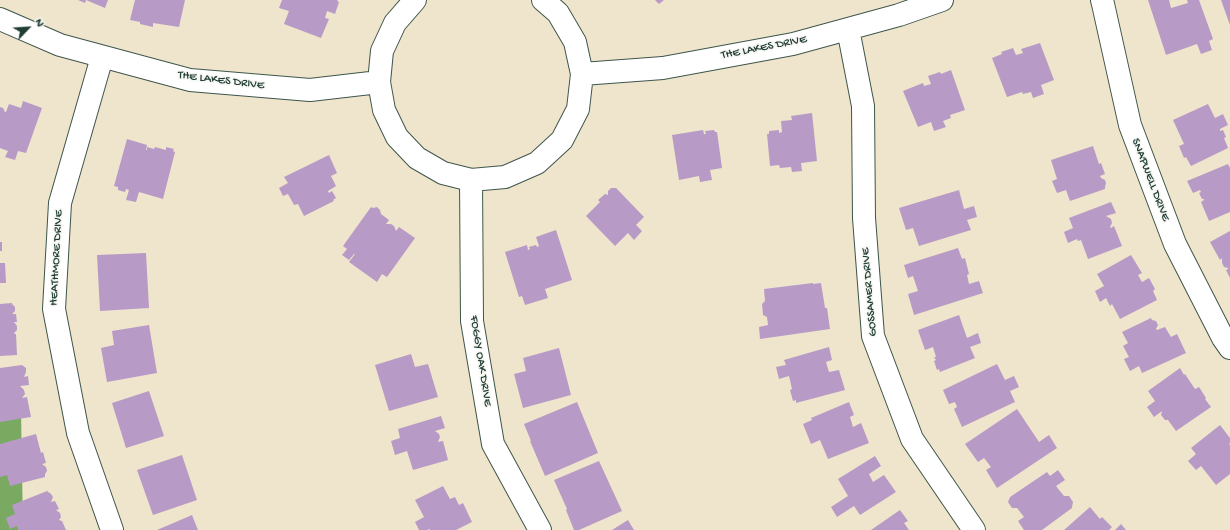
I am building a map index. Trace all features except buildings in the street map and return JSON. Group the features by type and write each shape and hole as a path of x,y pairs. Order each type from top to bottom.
{"street":[{"path":"415,0 395,23 382,51 379,82 384,110 397,137 417,158 443,173 471,180 505,177 537,163 562,140 578,109 582,74 575,42 558,13 543,0"},
{"name":"THE LAKES DRIVE","path":"582,74 663,68 793,44 899,15 942,0"},
{"name":"SNAPWELL DRIVE","path":"1102,0 1130,125 1175,244 1223,338 1230,348"},
{"name":"THE LAKES DRIVE","path":"0,19 60,45 190,80 310,90 379,82"},
{"name":"GOSSAMER DRIVE","path":"848,29 863,106 864,218 873,336 912,439 974,530"},
{"name":"HEATHMORE DRIVE","path":"102,57 60,203 54,309 78,433 112,530"},
{"name":"FOGGY OAK DRIVE","path":"471,180 472,321 493,444 540,530"}],"green space":[{"path":"0,398 21,410 23,530 0,530"}]}
